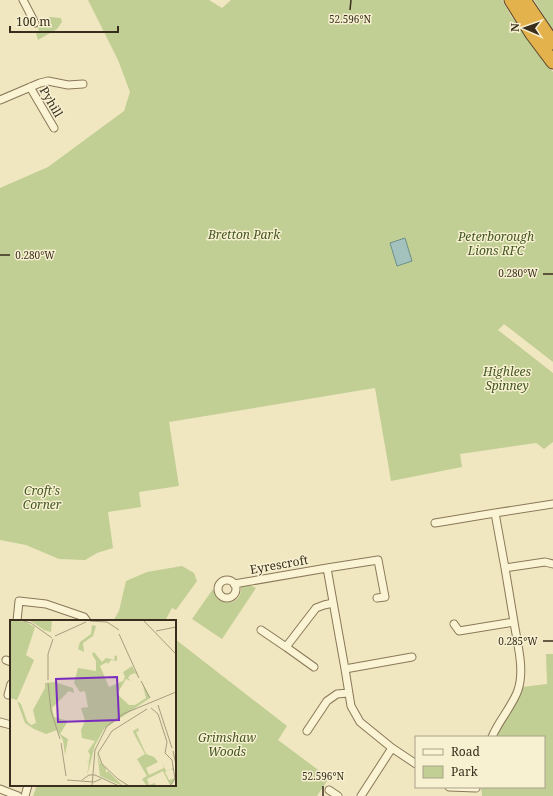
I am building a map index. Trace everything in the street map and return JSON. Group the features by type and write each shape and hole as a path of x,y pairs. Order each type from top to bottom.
{"highway":[{"path":"511,0 532,34 553,62"},
{"path":"524,0 553,43"}],"street":[{"path":"23,0 35,23"},
{"name":"Pyhill","path":"0,100 48,81 68,85 83,84"},
{"name":"Pyhill","path":"30,87 54,128"},
{"path":"435,523 553,504"},
{"path":"493,736 518,691 520,678 520,662 514,622 495,513"},
{"path":"442,514 443,522"},
{"name":"Eyrescroft","path":"234,584 378,560 385,597 377,598"},
{"path":"505,568 545,562 553,564"},
{"name":"Eyrescroft","path":"327,568 351,706 360,722 392,748 415,763"},
{"path":"17,620 19,601 46,604 84,617 86,620"},
{"path":"286,647 316,608 324,604 333,603"},
{"path":"454,624 459,631 514,622"},
{"path":"261,630 314,667"},
{"path":"345,669 412,657"},
{"path":"400,659 402,666"},
{"path":"8,695 10,688"},
{"path":"307,731 327,701 337,694 348,693"},
{"path":"307,717 314,721"},
{"path":"0,722 10,725"},
{"path":"361,796 392,748"},
{"path":"25,796 28,786"},
{"path":"451,788 477,790"},
{"path":"0,789 18,796"},
{"path":"329,790 338,796"}],"green space":[{"name":"Bretton Park","path":"88,0 209,0 222,8 231,0 502,0 511,16 553,72 553,362 504,324 498,330 553,373 553,442 544,449 536,443 460,454 462,467 391,481 375,388 169,422 179,486 139,492 141,507 108,512 113,548 97,553 85,560 59,559 26,545 0,540 0,188 48,167 124,111 130,92 118,60"},
{"path":"534,0 553,0 553,30"},
{"path":"50,17 61,18 62,22 57,29 38,40 36,33 39,31 37,26"},
{"path":"182,566 194,573 197,581 176,610 172,608 166,620 114,620 119,611 126,581 147,572"},
{"path":"241,586 252,586 256,588 222,639 192,619 213,589 218,599 231,602 240,595"},
{"name":"Grimshaw Woods","path":"176,640 287,726 278,740 329,778 317,796 33,796 37,786 176,786"},
{"path":"546,654 553,654 553,796 482,796 481,788 545,788 545,736 496,736 522,691 522,687 547,684"}],"water":[{"path":"405,238 412,261 397,266 390,243"}],"park label":[{"name":"Peterborough Lions RFC","path":"496,244"},
{"name":"Highlees Spinney","path":"507,379"},
{"name":"Croft's Corner","path":"42,498"}]}
